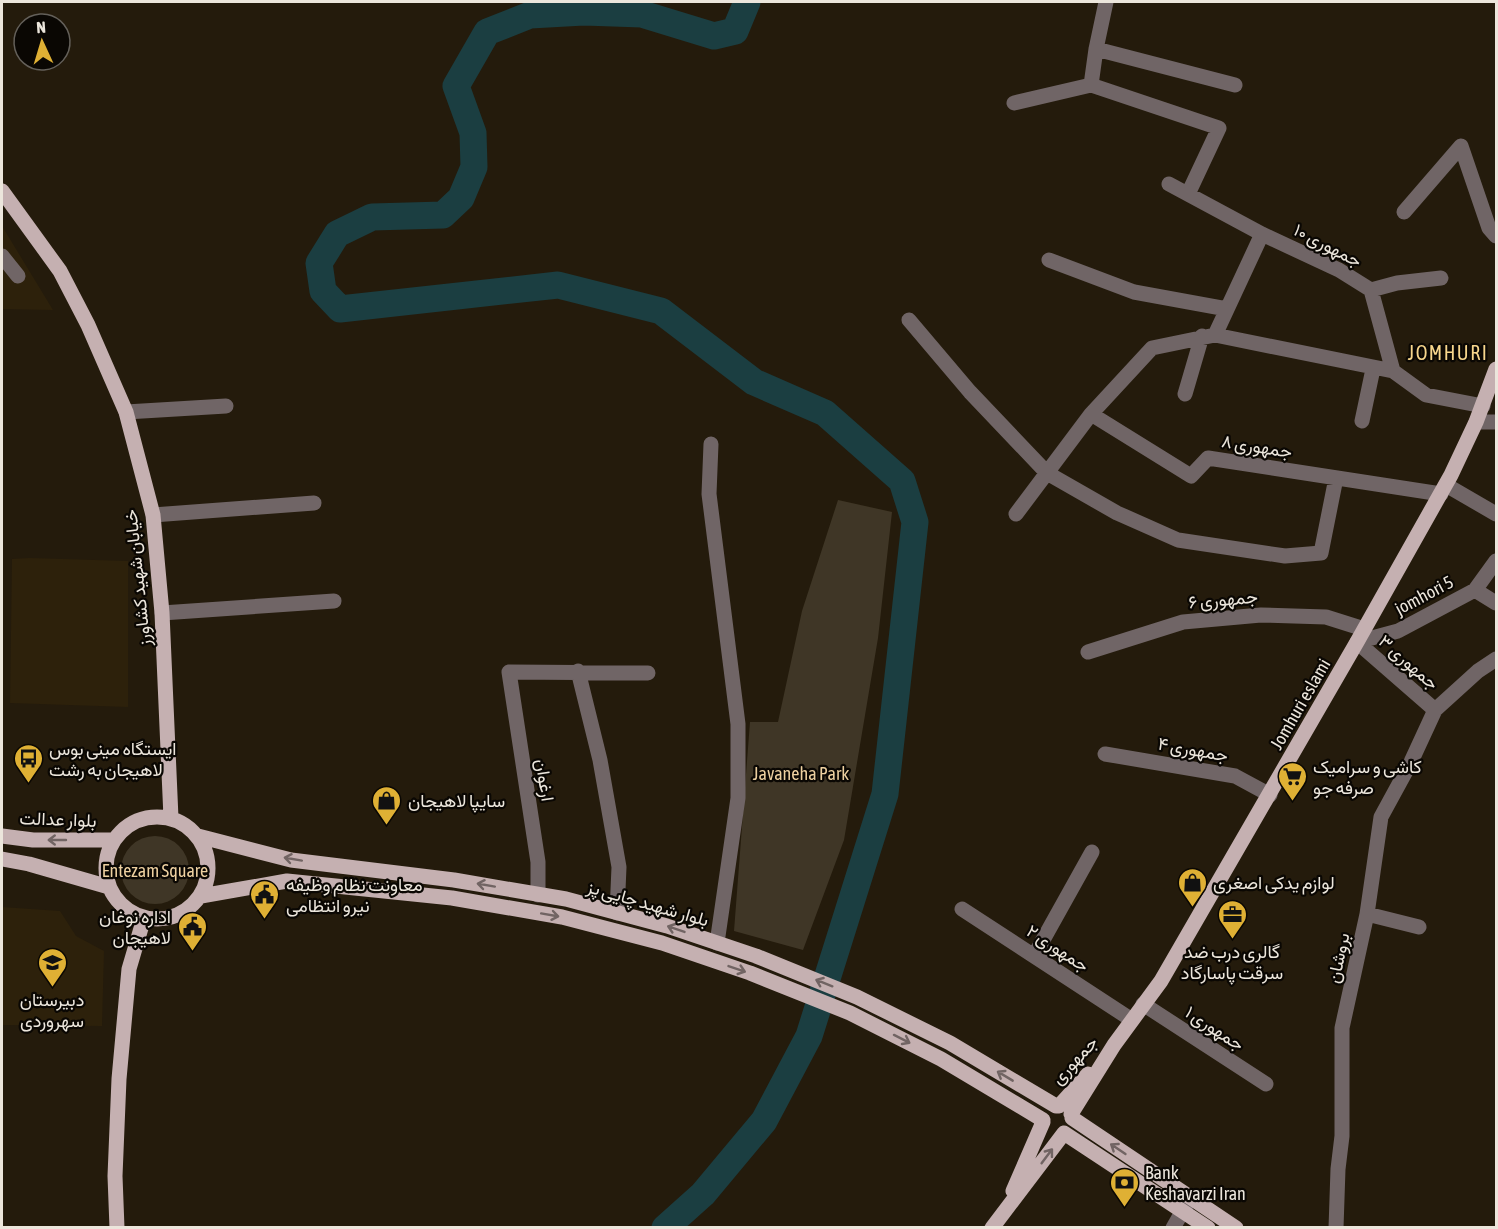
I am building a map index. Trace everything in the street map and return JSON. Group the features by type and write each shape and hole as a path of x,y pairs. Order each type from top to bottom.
{"main road":[{"name":"خیابان شهید کشاورز","path":"2,191 60,271 88,325 126,412 153,515 162,613 171,818"},
{"name":"Jomhuri eslami","path":"1114,1045 1161,981 1361,636 1443,489 1476,422 1497,369"},
{"path":"155,816 171,818 186,825 198,836 206,850 209,865 208,882 201,896 190,908 176,916 160,920 144,918 129,911 117,901 109,887 105,871 107,855 114,840 125,828 139,820 155,816"},
{"name":"بلوار عدالت","path":"2,836 33,840 114,840"},
{"name":"بلوار شهید چایی پز","path":"198,836 291,860 454,880 538,895 667,926 790,970 857,997 950,1043 1064,1111 1185,1204"},
{"path":"2,860 30,864 109,887"},
{"name":"بلوار شهید چایی پز","path":"201,896 287,881 452,898 562,917 662,943 850,1013 941,1059 1043,1121"},
{"path":"117,1227 115,1176 119,1079 129,969 144,918"},
{"name":"جمهوری","path":"1064,1111 1114,1045"},
{"path":"992,1227 1071,1127 1064,1111 1048,1110 1003,1213"},
{"path":"1043,1121 1051,1133 1064,1133 1185,1204 1236,1227"},
{"path":"1185,1204 1208,1227"}],"street":[{"path":"1091,85 1106,2"},
{"path":"1096,49 1235,85"},
{"path":"1014,103 1091,85 1219,128 1188,194"},
{"path":"1404,212 1461,146 1489,228 1497,236"},
{"name":"جمهوری ۱۰","path":"1169,184 1262,234 1340,270 1371,290 1393,371"},
{"path":"1185,394 1208,335 1227,309 1262,234"},
{"path":"2,256 18,276"},
{"path":"1049,260 1134,292 1227,309"},
{"path":"1371,290 1397,283 1442,278"},
{"path":"909,320 970,392 1047,473 1117,513 1178,540 1285,556 1321,553 1336,478"},
{"path":"1016,514 1091,414 1152,348 1208,335 1373,369 1393,371 1426,395 1483,406"},
{"path":"1362,421 1373,369"},
{"path":"126,412 226,406"},
{"name":"جمهوری ۸","path":"1091,414 1191,476 1208,458 1336,478 1443,489"},
{"path":"1476,422 1497,422"},
{"path":"711,444 709,494 738,724 738,798 717,943"},
{"path":"1443,489 1497,514"},
{"path":"153,515 314,503"},
{"name":"jomhori 5","path":"1361,636 1398,631 1475,590 1497,561"},
{"path":"1475,590 1497,603"},
{"path":"162,613 334,601"},
{"name":"جمهوری ۶","path":"1088,652 1183,622 1261,615 1326,617 1361,636"},
{"name":"جمهوری ۳","path":"1361,636 1435,710"},
{"path":"1435,710 1478,671 1497,659"},
{"path":"617,913 619,867 600,760 578,671 648,673"},
{"name":"ارغوان","path":"538,895 538,862 509,672 578,671"},
{"name":"بروشان","path":"1336,1227 1338,1169 1342,1136 1342,1028 1367,914 1382,817 1435,710"},
{"name":"جمهوری ۴","path":"1105,754 1236,776 1270,795"},
{"path":"1034,956 1092,852"},
{"name":"جمهوری ۲","path":"962,909 1132,1020"},
{"path":"1367,914 1419,927"},
{"name":"جمهوری ۱","path":"1143,1004 1266,1084"},
{"path":"1173,1227 1185,1204"}],"shaded area":[{"path":"2,226 53,310 2,309"},
{"path":"12,559 128,561 128,707 10,703"},
{"name":"دبیرستان سهروردی","path":"2,907 60,911 76,936 104,951 102,1026 2,1025"}],"green space":[{"name":"Javaneha Park","path":"838,500 892,512 878,638 844,840 803,950 734,931 750,722 778,722 802,611"},
{"name":"Entezam Square","path":"162,836 174,842 183,851 189,863 187,883 179,894 162,904 148,904 131,894 123,883 121,863 131,846 142,838"}],"waterway":[{"path":"665,1228 703,1194 764,1121 809,1036 885,794 915,522 902,481 825,413 754,382 661,311 558,285 340,309 323,291 319,263 337,234 372,217 443,215 461,198 474,167 473,133 456,86 487,32 530,15 584,12 642,14 714,36 735,31 747,2"}],"place":[{"name":"ایستگاه مینی بوس لاهیجان به رشت","path":"28,784"},
{"name":"کاشی و سرامیک صرفه جو","path":"1292,802"},
{"name":"سایپا لاهیجان","path":"387,826"},
{"name":"لوازم یدکی اصغری","path":"1192,908"},
{"name":"معاونت نظام وظیفه نیرو انتظامی","path":"265,920"},
{"name":"گالری درب ضد سرقت پاسارگاد","path":"1232,940"},
{"name":"اداره نوغان لاهیجان","path":"192,952"},
{"name":"دبیرستان سهروردی","path":"52,988"},
{"name":"Bank Keshavarzi Iran","path":"1124,1208"}],"district":[{"name":"JOMHURI","path":"1448,352"}]}
